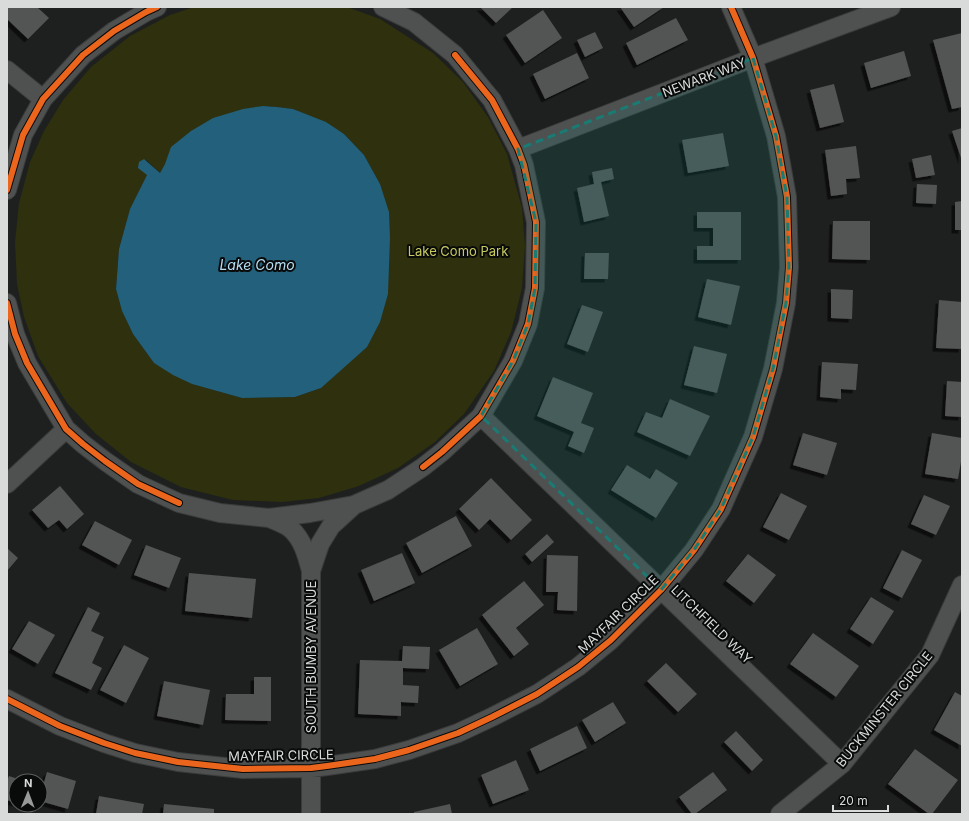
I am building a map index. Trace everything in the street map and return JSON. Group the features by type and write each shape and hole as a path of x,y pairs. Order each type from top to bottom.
{"street":[{"path":"7,190 23,135 43,99 83,55 114,31 157,7"},
{"path":"7,303 15,334 27,363 66,429 105,461 138,484 178,503 220,513 269,518 310,513 354,505 388,490 423,467 442,452 481,416 513,361 528,324 535,288 536,222 524,165 518,149 492,100 455,55 414,22 383,7"},
{"name":"MAYFAIR CIRCLE","path":"7,699 60,726 135,753 178,762 243,769 311,768 375,759 409,750 458,733 537,694 578,666 611,640 661,590 694,550 721,508 753,437 773,369 786,303 789,267 787,197 776,136 754,58 731,7"},
{"name":"NEWARK WAY","path":"518,149 891,7"},
{"path":"7,70 43,99"},
{"name":"LITCHFIELD WAY","path":"481,416 842,764"},
{"path":"7,484 66,429"},
{"name":"SOUTH BUMBY AVENUE","path":"311,571 320,544 331,526 354,505"},
{"name":"SOUTH BUMBY AVENUE","path":"269,518 290,529 299,538 311,571 311,814"},
{"name":"BUCKMINSTER CIRCLE","path":"780,814 842,764 930,655 962,585"}],"highlighted area":[{"path":"753,58 776,136 787,197 789,267 786,303 773,369 753,437 721,509 694,550 661,590 481,416 513,361 528,324 535,288 536,222 518,149"}],"green space":[{"name":"Lake Como Park","path":"194,7 347,7 380,19 433,53 463,82 488,117 507,154 522,208 525,246 522,288 511,332 494,371 464,414 435,442 398,468 359,486 319,498 282,502 233,500 181,487 131,462 96,434 67,403 38,356 24,317 17,284 15,242 19,203 30,162 44,131 63,100 91,67 130,36 170,15","holes":["263,106 293,109 344,134 364,155 380,184 321,388 295,397 242,398 192,384 154,363 133,334 122,311 116,289 119,249 130,209 147,175 145,159 160,173 165,164"]}],"water":[{"name":"Lake Como","path":"263,106 293,109 326,122 344,134 364,155 380,184 389,212 390,238 388,294 380,322 367,347 321,388 295,397 242,398 192,384 173,375 154,363 133,334 122,311 116,289 119,249 130,209 147,175 138,168 139,162 144,159 160,173 171,147 191,131 213,118 243,109"}],"building":[{"path":"7,7 37,7 49,18 28,39 7,19"},
{"path":"480,7 513,7 496,23"},
{"path":"620,7 664,7 634,27"},
{"path":"543,10 562,38 525,63 506,35"},
{"path":"676,18 688,40 637,65 626,43"},
{"path":"595,32 603,48 585,57 577,40"},
{"path":"962,33 962,107 952,109 933,40"},
{"path":"904,51 911,76 871,88 864,63"},
{"path":"577,53 589,78 545,99 533,74"},
{"path":"834,84 844,122 820,128 810,90"},
{"path":"962,128 962,161 952,131"},
{"path":"723,133 729,166 688,173 682,140"},
{"path":"856,146 860,178 846,179 847,194 831,196 825,150"},
{"path":"931,155 935,175 916,178 912,159"},
{"path":"612,168 614,179 601,182 609,216 584,222 577,188 594,184 592,172"},
{"path":"917,184 937,185 936,204 916,203"},
{"path":"962,201 962,230 955,230 955,202"},
{"path":"697,212 741,212 741,260 697,260 697,246 713,246 713,228 697,228"},
{"path":"833,221 870,221 870,260 832,259"},
{"path":"585,253 609,253 608,279 584,279"},
{"path":"707,279 740,286 731,325 698,317"},
{"path":"831,289 853,290 852,319 831,318"},
{"path":"939,300 962,302 962,349 936,348"},
{"path":"582,305 603,312 588,352 567,344"},
{"path":"694,346 727,354 717,393 684,385"},
{"path":"822,362 858,364 856,390 841,389 841,399 820,397"},
{"path":"553,377 593,393 581,423 594,428 584,453 568,446 574,432 537,416"},
{"path":"947,381 962,382 962,417 945,416"},
{"path":"670,399 710,416 690,456 637,432 646,412 662,418"},
{"path":"803,433 837,443 827,475 793,465"},
{"path":"932,433 962,438 962,456 958,479 925,474"},
{"path":"627,465 650,479 656,469 678,483 656,518 611,490"},
{"path":"491,478 532,520 511,540 490,519 479,530 459,509"},
{"path":"60,486 84,514 67,529 59,520 48,528 32,510"},
{"path":"781,493 807,506 789,540 763,527"},
{"path":"924,495 950,506 936,535 911,524"},
{"path":"456,516 472,546 422,573 406,543"},
{"path":"95,521 132,540 119,565 82,545"},
{"path":"547,534 554,542 532,562 525,554"},
{"path":"146,545 181,558 169,588 134,575"},
{"path":"7,548 18,558 7,571"},
{"path":"902,550 922,560 902,598 883,588"},
{"path":"402,553 415,583 374,601 361,570"},
{"path":"748,554 776,575 754,603 726,581"},
{"path":"547,555 578,556 577,611 557,610 558,592 546,592"},
{"path":"189,573 256,579 252,618 185,611"},
{"path":"524,581 544,605 516,628 529,644 514,656 482,615"},
{"path":"871,597 894,611 873,644 850,629"},
{"path":"88,607 100,613 91,631 104,637 92,663 102,668 91,690 55,673"},
{"path":"29,621 55,635 38,664 12,649"},
{"path":"477,628 498,664 460,686 439,650"},
{"path":"813,633 859,666 836,697 790,664"},
{"path":"124,645 149,658 126,703 100,690"},
{"path":"403,646 430,647 429,669 403,668 403,685 419,686 418,703 401,702 401,716 358,714 360,660 402,661"},
{"path":"666,663 697,694 678,712 647,681"},
{"path":"254,677 271,677 271,721 225,720 226,694 254,694"},
{"path":"164,681 210,690 203,725 157,716"},
{"path":"955,692 962,696 962,746 934,730"},
{"path":"613,702 626,723 595,742 582,720"},
{"path":"577,726 587,748 540,771 530,749"},
{"path":"736,731 763,760 752,771 724,742"},
{"path":"915,749 958,780 932,814 929,814 888,784"},
{"path":"516,760 529,790 493,804 481,775"},
{"path":"47,772 76,781 68,809 48,803 48,773"},
{"path":"713,772 727,790 695,814 692,814 679,797"},
{"path":"8,778 8,800 7,800"},
{"path":"99,796 144,804 142,814 96,814"},
{"path":"164,804 214,809 214,814 163,814"},
{"path":"450,804 452,814 414,814 414,812"}],"cycle path":[{"path":"7,190 23,135 43,99 83,55 114,31 157,7"},
{"path":"7,699 60,726 135,753 178,762 243,769 311,768 375,759 409,750 458,733 537,694 578,667 611,640 661,590 694,550 721,509 753,437 773,369 786,303 789,267 787,197 776,136 753,58 731,7"},
{"path":"423,467 442,452 481,416 513,361 528,324 535,288 536,222 524,165 518,149 492,100 455,55"},
{"path":"7,303 15,334 27,363 66,429 105,461 138,484 179,503"}]}
